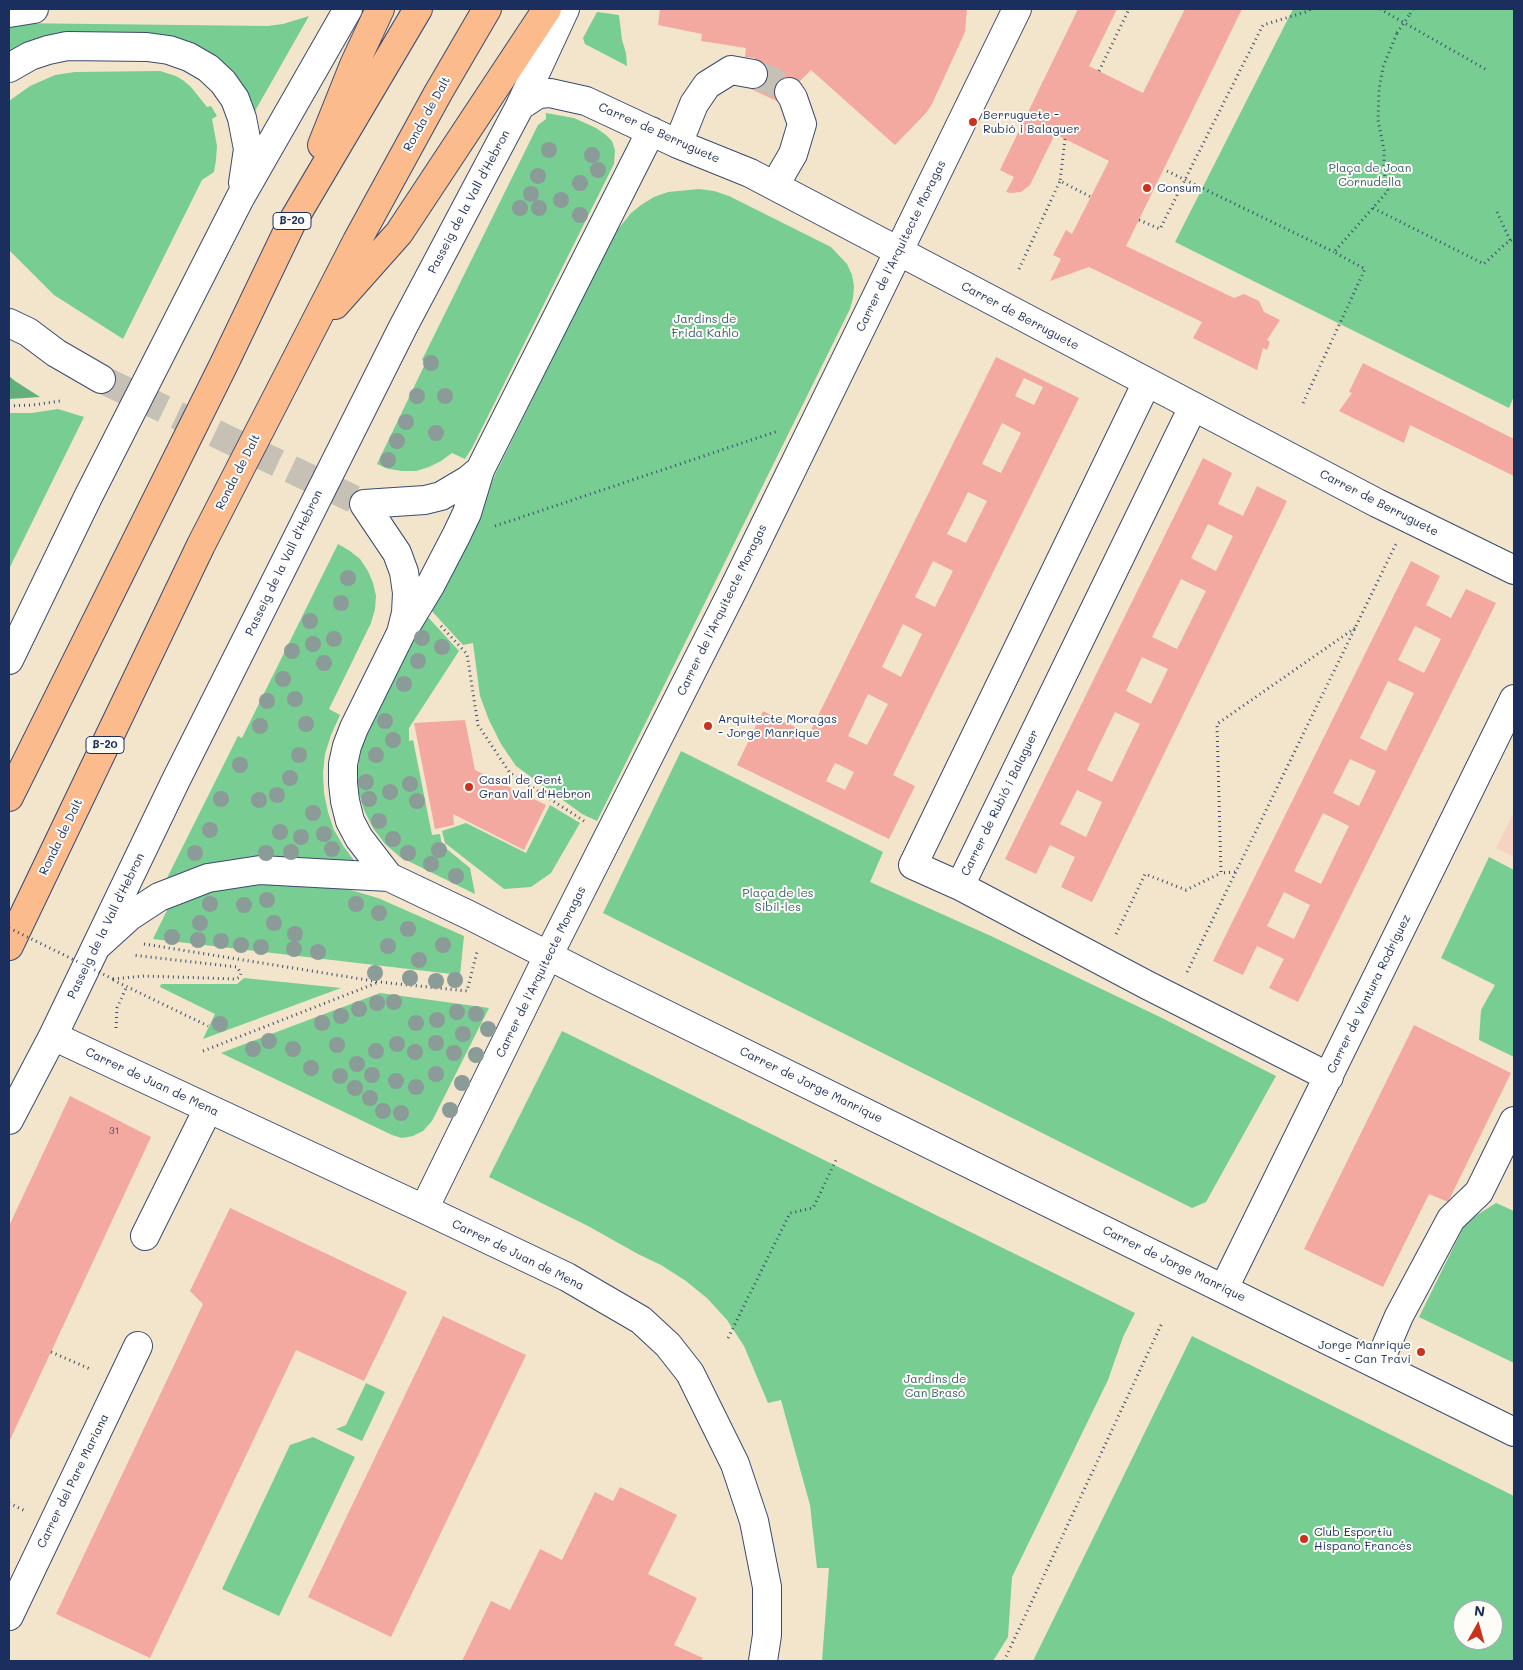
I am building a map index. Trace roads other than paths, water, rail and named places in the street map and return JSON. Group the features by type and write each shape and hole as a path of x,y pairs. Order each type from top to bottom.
{"highway":[{"path":"291,224 354,65 380,9"},
{"name":"B-20","path":"9,797 224,364 291,224 418,9"},
{"name":"Ronda de Dalt","path":"9,946 201,545 362,232 438,93 487,9"},
{"path":"310,332 400,233 547,9"}],"street":[{"path":"9,13 34,9"},
{"path":"9,660 88,497 240,198 348,9"},
{"name":"Passeig de la Vall d'Hebron","path":"9,1120 53,1036 176,780 402,327 520,106 565,9"},
{"name":"Carrer de l'Arquitecte Moragas","path":"424,1209 548,956 734,588 1017,9"},
{"path":"9,68 30,56 67,46 147,47 169,50 189,57 208,68 223,82 234,99 242,118 248,149 240,198"},
{"path":"678,144 694,104 707,85 731,70 753,74"},
{"path":"774,185 793,154 802,124 789,92"},
{"name":"Carrer de Berruguete","path":"520,106 538,94 550,93 586,101 678,144 750,173 1378,504 1514,570"},
{"path":"389,877 359,838 350,820 344,792 343,764 347,746 401,633 456,536 467,513 480,470 651,131"},
{"path":"9,303 18,328 101,379"},
{"name":"Carrer de Rubió i Balaguer","path":"1147,382 913,865 960,886 1193,407"},
{"path":"401,633 406,613 407,593 404,572 396,554 364,504 425,500 441,496 468,480 480,470"},
{"name":"Carrer de Ventura Rodríguez","path":"1224,1288 1514,699"},
{"name":"Carrer de Jorge Manrique","path":"97,946 130,916 159,897 208,878 260,870 389,877 1514,1432"},
{"path":"960,886 1147,986 1328,1077"},
{"name":"Carrer de Juan de Mena","path":"53,1036 566,1277 641,1320 668,1345 690,1374 735,1464 754,1521 767,1587 766,1635 763,1661"},
{"path":"145,1236 208,1109"},
{"path":"1378,1364 1399,1316 1451,1219 1479,1192 1514,1121"},
{"name":"Carrer del Pare Mariana","path":"9,1616 138,1346"}],"tunnel":[{"path":"753,74 772,81 789,92"},
{"path":"101,379 364,504"}],"place":[{"name":"Berruguete - Rubió i Balaguer","path":"973,122"},
{"name":"Consum","path":"1147,188"},
{"name":"Arquitecte Moragas - Jorge Manrique","path":"708,726"},
{"name":"Casal de Gent Gran Vall d'Hebron","path":"469,787"},
{"name":"Jorge Manrique - Can Travi","path":"1421,1352"},
{"name":"Club Esportiu Hispano Francés","path":"1304,1539"}],"park label":[{"name":"Plaça de Joan Cornudella","path":"1370,175"},
{"name":"Jardins de Frida Kahlo","path":"705,326"},
{"name":"Plaça de les Sibil·les","path":"778,900"},
{"name":"Jardins de Can Brasó","path":"935,1386"}]}
